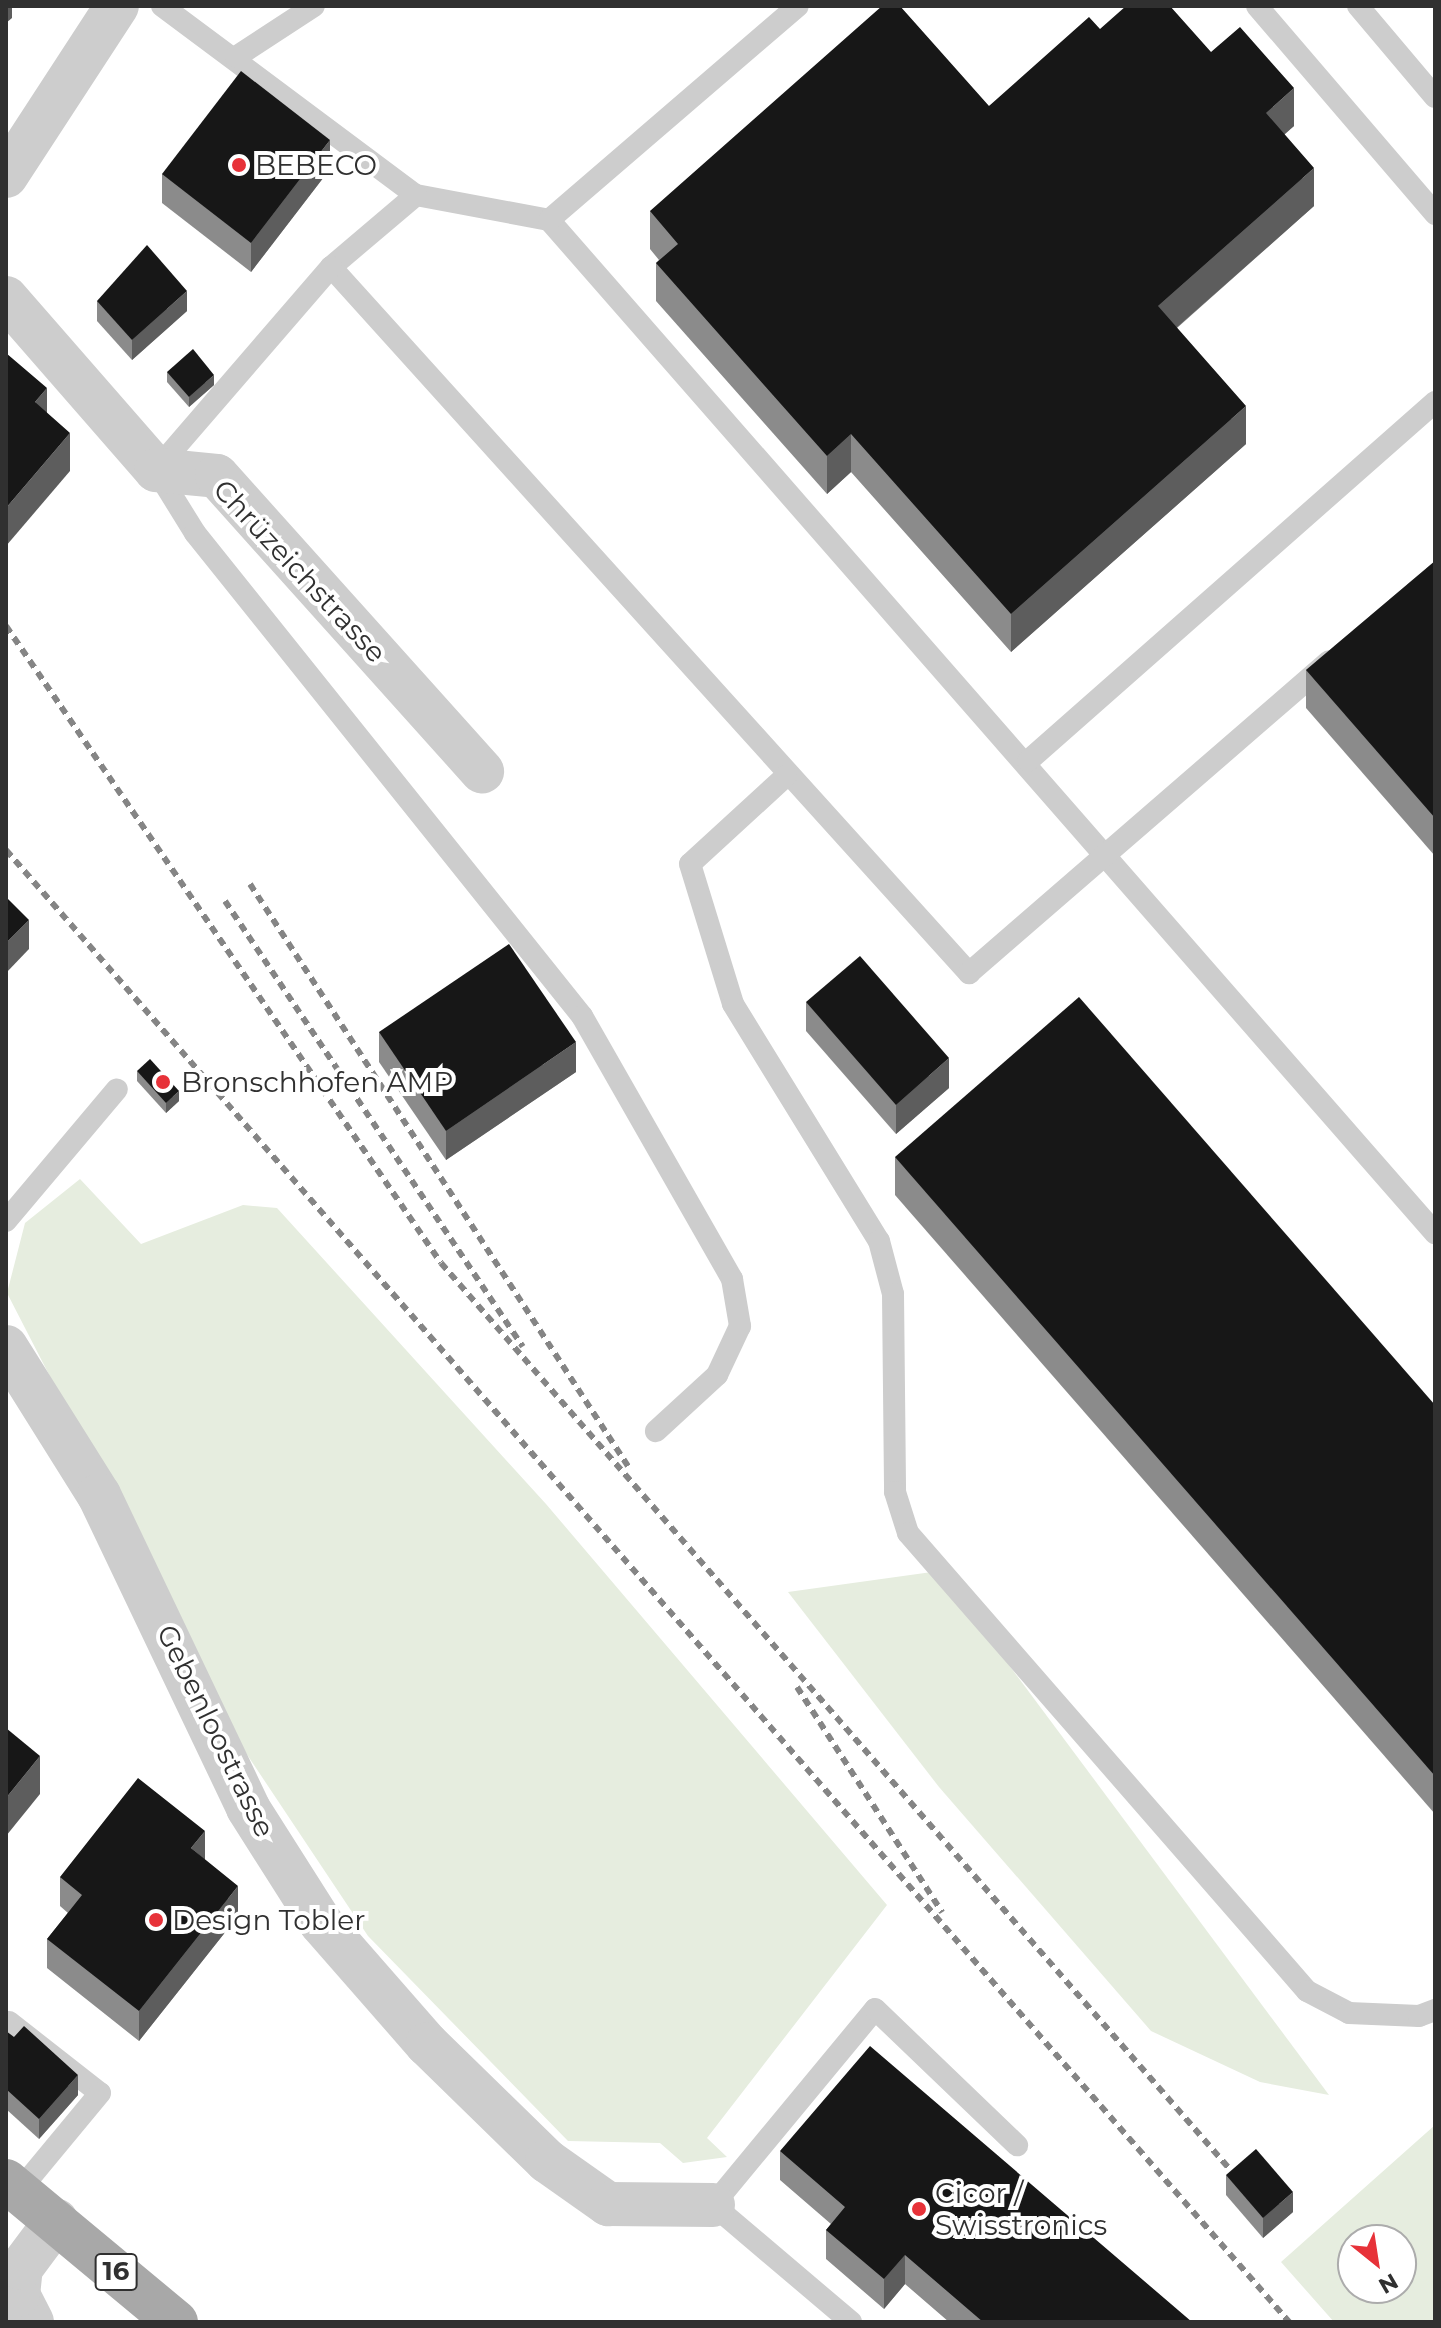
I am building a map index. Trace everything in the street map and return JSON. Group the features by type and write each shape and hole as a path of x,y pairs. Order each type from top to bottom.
{"main road":[{"name":"16","path":"12,2186 176,2322"}],"street":[{"path":"6,176 117,6"},
{"path":"6,298 156,470"},
{"name":"Chrüzeichstrasse","path":"156,470 217,476 482,771"},
{"name":"Gebenloostrasse","path":"6,1347 99,1495 248,1808 321,1923 427,2044 547,2161 608,2204 713,2205"},
{"path":"32,2322 18,2295 21,2268 56,2221"}],"lane":[{"path":"236,57 314,6"},
{"path":"549,220 798,6"},
{"path":"1257,6 1435,214"},
{"path":"1358,6 1435,97"},
{"path":"172,9 416,195 549,220 1108,851 1435,1233"},
{"path":"416,195 331,267 156,470 195,533 582,1016 732,1279 740,1326 717,1375 656,1431"},
{"path":"331,267 786,776 969,973 1350,643"},
{"path":"1028,761 1435,402"},
{"path":"786,776 690,864 733,1004 879,1241 893,1294 895,1492 908,1533 1307,1991 1349,2013 1419,2016 1435,2010"},
{"path":"6,1221 117,1089"},
{"path":"851,2322 713,2205 875,2009 1017,2145"},
{"path":"9,2022 100,2093 12,2186"}],"shaded area":[{"path":"80,1179 141,1244 243,1205 277,1208 546,1504 887,1905 707,2138 727,2157 683,2163 660,2143 568,2141 368,1936 236,1738 7,1293 25,1223"},
{"path":"939,1571 1329,2095 1260,2082 1151,2031 939,1787 788,1592"},
{"path":"1435,2125 1435,2322 1334,2322 1281,2262"}],"building":[{"path":"882,6 900,6 989,106 1089,17 1100,29 1126,6 1170,6 1211,52 1240,27 1294,88 1266,113 1314,168 1158,306 1246,406 1011,614 851,434 827,456 656,263 678,244 650,211"},
{"path":"241,71 330,140 251,243 162,174"},
{"path":"147,245 187,291 132,340 97,301"},
{"path":"193,349 214,375 189,397 167,372"},
{"path":"6,353 47,388 35,402 70,433 6,508"},
{"path":"1435,561 1435,818 1306,670"},
{"path":"6,897 29,920 6,943"},
{"path":"509,944 576,1042 446,1131 379,1032"},
{"path":"860,956 949,1058 896,1105 806,1002"},
{"path":"1079,997 1435,1405 1435,1776 895,1157"},
{"path":"150,1059 179,1091 166,1103 137,1071"},
{"path":"6,1728 40,1756 6,1798"},
{"name":"Design Tobler","path":"138,1778 205,1831 191,1848 238,1886 139,2011 47,1939 82,1895 60,1877"},
{"path":"24,2026 78,2075 39,2119 6,2089 6,2031 14,2037"},
{"name":"Cicor / Swisstronics","path":"870,2046 1192,2322 983,2322 905,2255 884,2279 826,2230 845,2207 780,2151"},
{"path":"1256,2149 1293,2192 1263,2218 1226,2175"}],"railway":[{"path":"6,626 441,1263 1241,2182"},
{"path":"6,850 1289,2322"},
{"path":"250,884 628,1466"},
{"path":"225,901 523,1347"},
{"path":"797,1687 942,1912"}],"place":[{"name":"BEBECO","path":"239,165"},
{"name":"Bronschhofen AMP","path":"163,1082"},
{"name":"Design Tobler","path":"156,1920"},
{"name":"Cicor / Swisstronics","path":"919,2209"}]}
